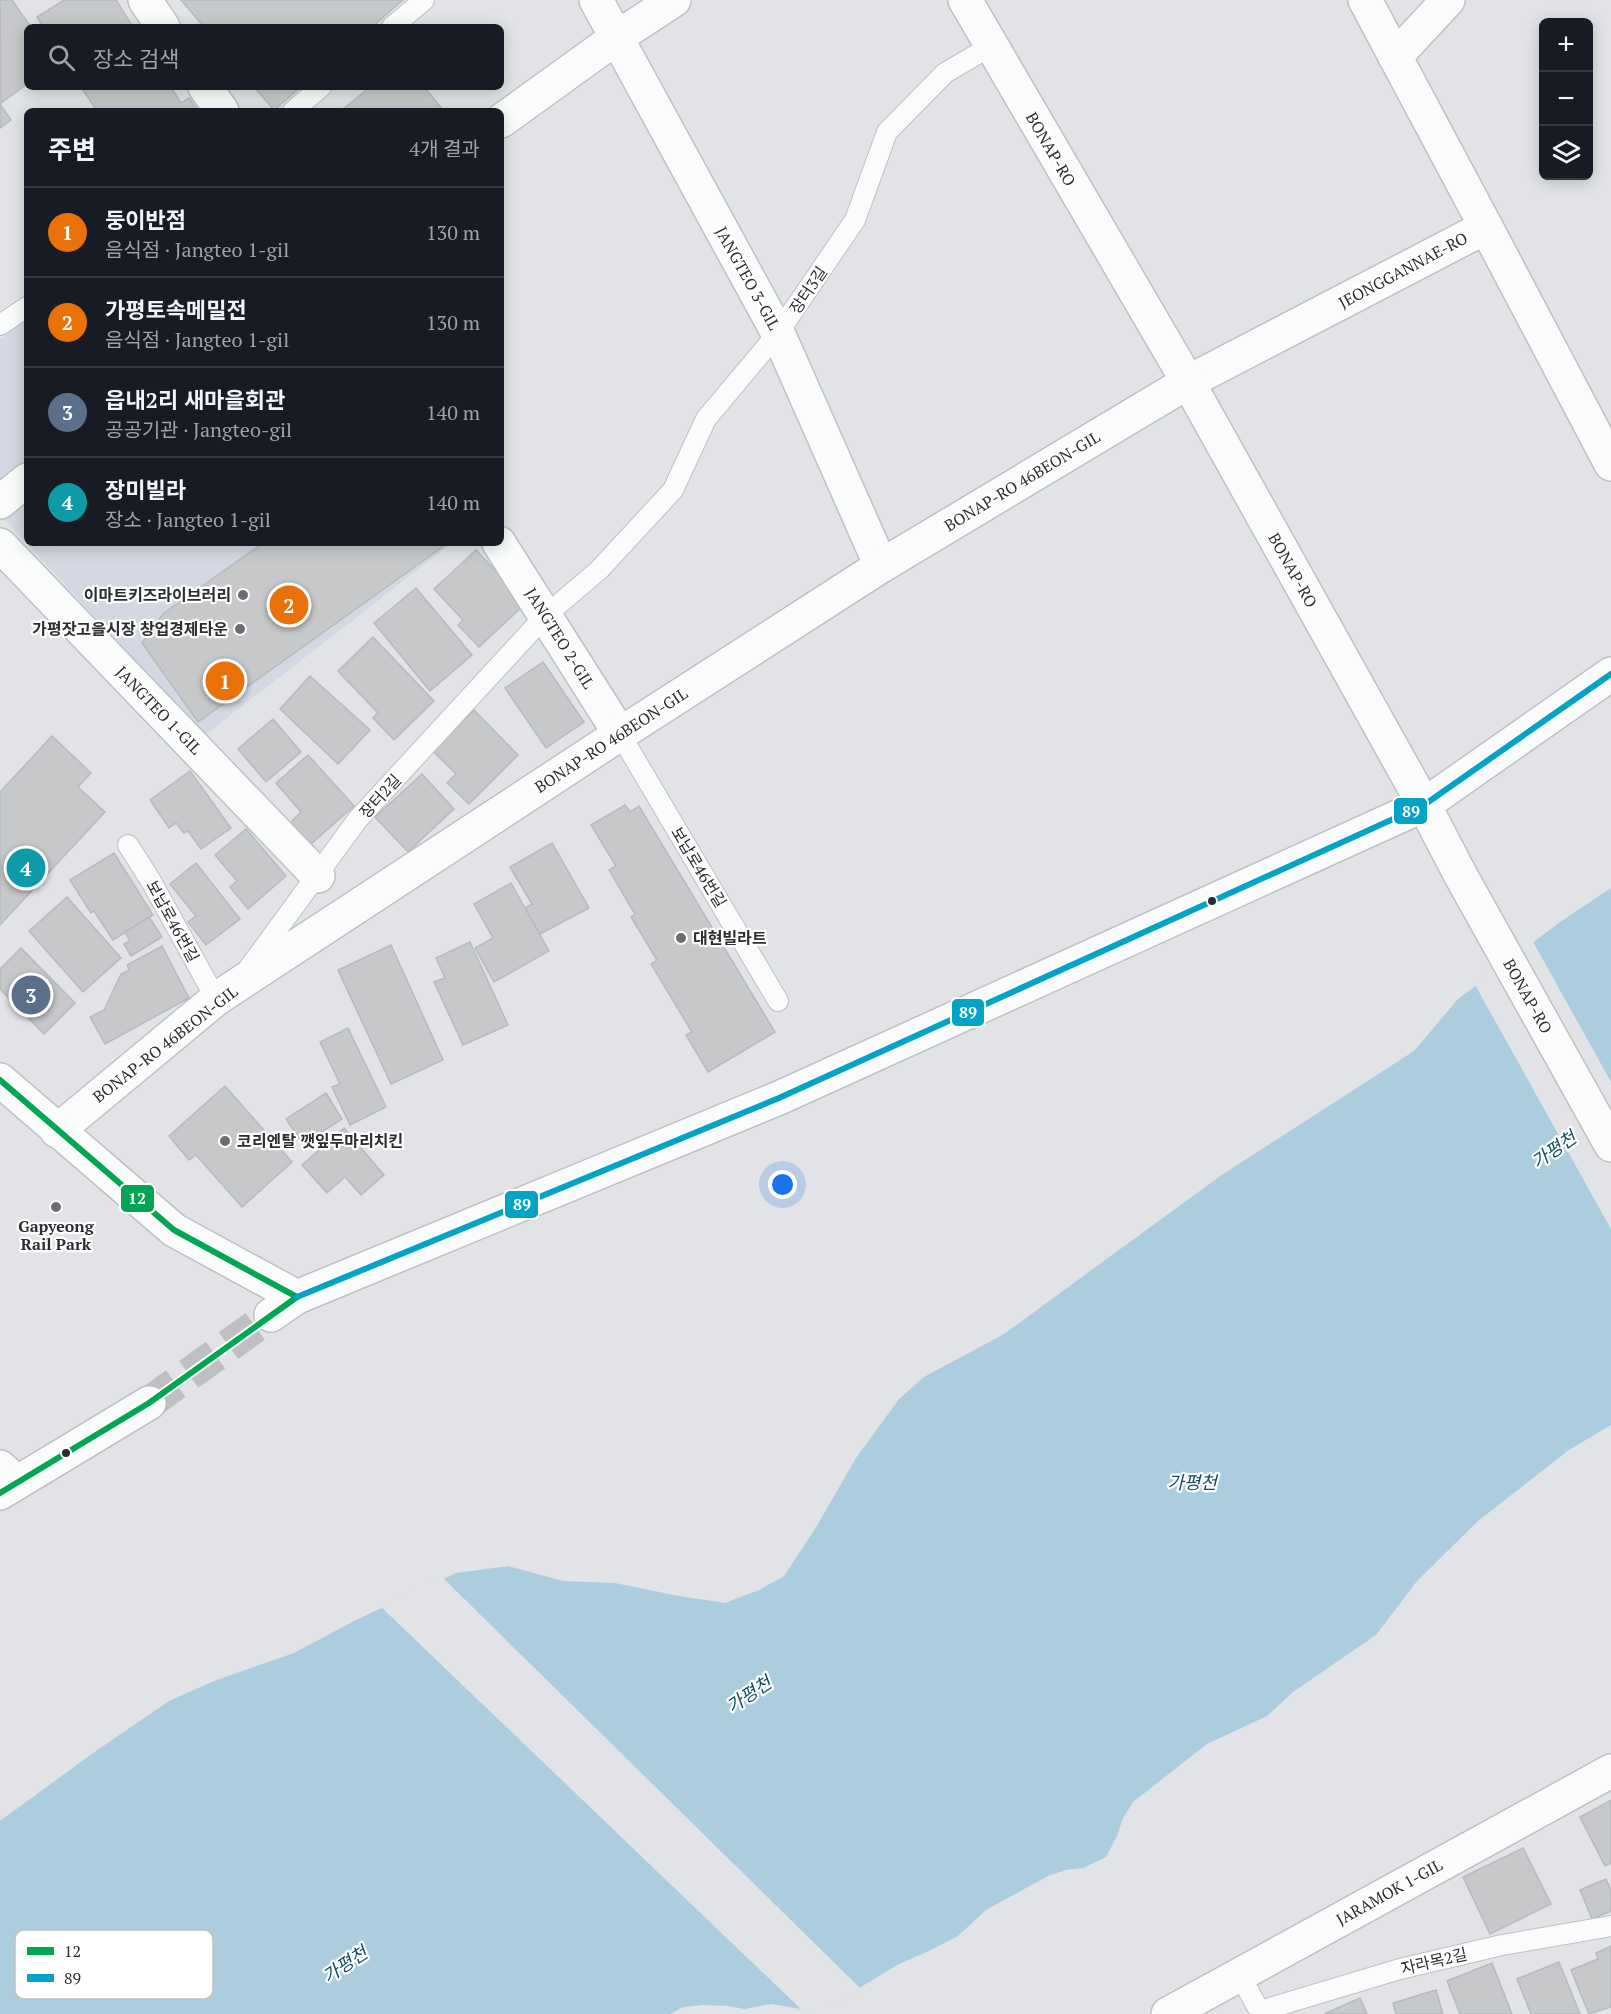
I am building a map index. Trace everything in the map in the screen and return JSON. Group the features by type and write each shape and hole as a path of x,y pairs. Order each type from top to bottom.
{"street":[{"path":"145,0 162,24"},
{"name":"JANGTEO 3-GIL","path":"596,0 778,333 881,566"},
{"path":"504,119 616,38 674,0"},
{"name":"BONAP-RO","path":"965,0 1188,382 1611,1145"},
{"name":"JEONGGANNAE-RO","path":"1188,382 1486,227 1365,0"},
{"path":"1395,57 1448,0"},
{"path":"207,90 220,108"},
{"path":"1486,227 1611,464"},
{"name":"BONAP-RO 46BEON-GIL","path":"57,1131 224,995 620,734 881,566 1188,382"},
{"path":"0,502 24,482"},
{"name":"JANGTEO 1-GIL","path":"0,545 318,876"},
{"name":"JANGTEO 2-GIL","path":"502,546 620,734"},
{"path":"0,1080 174,1230 284,1306 779,1098 1424,805 1611,674"},
{"path":"6,1481 149,1403"},
{"name":"JARAMOK 1-GIL","path":"1168,2014 1611,1771"}],"lane":[{"path":"396,24 424,0"},
{"name":"장터3길","path":"546,616 599,570 673,490 706,419 778,333 855,220 887,132 945,73 991,46"},
{"path":"296,108 318,90"},
{"path":"0,325 24,309"},
{"name":"장터2길","path":"224,995 318,876 358,819 546,616"},
{"name":"보납로46번길","path":"620,734 778,1001"},
{"name":"보납로46번길","path":"128,845 224,995"},
{"name":"자라목2길","path":"1240,1975 1261,2013 1400,1969 1502,1945 1611,1926"}],"shaded area":[{"path":"24,322 24,541 0,513 0,339"},
{"path":"29,546 448,546 205,735"}],"water":[{"name":"가평천","path":"1611,888 1611,1425 1569,1450 1478,1521 1417,1581 1376,1635 1293,1692 1267,1716 1207,1744 1133,1802 1123,1818 1106,1857 1083,1868 1066,1870 1048,1876 986,1910 958,1936 899,1964 851,1993 808,2010 771,2004 745,2009 703,2005 683,2007 670,2014 0,2014 0,1821 93,1753 169,1701 214,1681 294,1653 356,1620 456,1573 508,1566 563,1581 615,1583 725,1603 759,1590 784,1576 815,1529 856,1458 899,1399 924,1377 1004,1334 1223,1174 1414,1051 1458,999 1560,922"}],"pier":[{"path":"1532,940 1611,1082 1611,1229 1474,983"},
{"path":"441,1576 862,1990 837,2006 805,2013 379,1605"}],"building":[{"path":"0,0 12,0 29,24 24,24 24,86 1,103"},
{"path":"64,0 116,0 131,24 41,24 37,17"},
{"path":"181,0 403,0 375,24 201,24"},
{"path":"83,90 173,90 181,103 189,98 196,108 95,108"},
{"path":"257,90 297,90 276,108 272,108"},
{"path":"366,90 426,90 442,108 345,108"},
{"path":"0,104 11,120 0,128"},
{"name":"가평잣고을시장 창업경제타운","path":"259,546 444,546 198,722 142,643 163,614"},
{"path":"476,550 526,603 479,647 458,625 463,620 434,589"},
{"path":"416,588 472,655 430,691 374,623"},
{"path":"373,637 434,701 394,740 373,718 378,713 338,671"},
{"path":"543,662 584,722 546,748 505,688"},
{"path":"310,676 370,730 338,764 280,709"},
{"path":"474,710 518,755 469,804 447,783 456,774 433,751"},
{"path":"273,719 301,752 266,782 238,749"},
{"path":"52,736 91,773 78,787 105,812 0,925 0,792"},
{"path":"308,755 354,806 310,845 290,823 301,812 276,783"},
{"path":"190,771 231,828 201,849 188,831 184,833 176,823 169,828 150,800"},
{"path":"422,774 454,809 408,852 375,817"},
{"name":"대현빌라트","path":"625,805 630,812 639,806 775,1032 708,1072 686,1035 692,1032 651,964 657,960 631,917 635,914 609,870 616,866 591,825"},
{"path":"246,829 286,876 248,909 230,887 237,881 215,855"},
{"path":"552,843 589,908 540,934 525,908 532,904 510,867"},
{"path":"114,853 153,915 113,940 94,911 91,913 70,880"},
{"path":"196,863 240,919 206,945 188,922 196,916 170,884"},
{"path":"511,883 549,951 494,982 475,948 493,938 474,904"},
{"path":"67,897 121,958 83,992 29,931"},
{"path":"149,917 162,937 131,956 124,944 130,941 125,932"},
{"path":"470,942 508,1025 463,1045 434,982 445,978 436,958"},
{"path":"391,945 443,1060 391,1084 338,970"},
{"path":"162,946 189,998 105,1044 90,1017 104,1010 121,974 129,970 127,965"},
{"path":"21,948 75,1003 44,1034 0,989 0,969"},
{"path":"348,1028 386,1107 350,1125 332,1087 340,1084 320,1042"},
{"path":"225,1086 292,1162 242,1207 196,1155 189,1160 169,1136"},
{"path":"326,1093 342,1119 303,1144 286,1119"},
{"path":"344,1128 384,1175 361,1195 345,1177 327,1193 302,1165"},
{"path":"1611,1800 1611,1863 1605,1866 1580,1817"},
{"path":"1523,1848 1551,1904 1490,1934 1463,1877"},
{"path":"1606,1879 1611,1891 1611,1911 1592,1919 1580,1890"},
{"path":"1611,1946 1611,2007 1589,2014 1571,1970 1598,1959 1596,1953"},
{"path":"1559,1962 1580,2014 1531,2014 1517,1979"},
{"path":"1492,1963 1512,2014 1460,2014 1447,1981"},
{"path":"1436,1990 1443,2014 1396,2014 1393,2003"},
{"path":"1360,1998 1367,2014 1324,2014"}],"tunnel":[{"path":"149,1403 271,1315"}],"transit line":[{"name":"89","path":"297,1297 779,1098 1424,805 1611,674"},
{"name":"12","path":"0,1080 174,1230 297,1297 149,1403 0,1493"}],"place":[{"name":"이마트키즈라이브러리","path":"243,595"},
{"name":"가평토속메밀전","path":"289,605"},
{"name":"가평잣고을시장 창업경제타운","path":"240,629"},
{"name":"둥이반점","path":"225,681"},
{"name":"장미빌라","path":"26,868"},
{"name":"대현빌라트","path":"681,938"},
{"name":"읍내2리 새마을회관","path":"31,995"},
{"name":"코리엔탈 깻잎두마리치킨","path":"225,1141"},
{"name":"Gapyeong Rail Park","path":"56,1207"}]}
